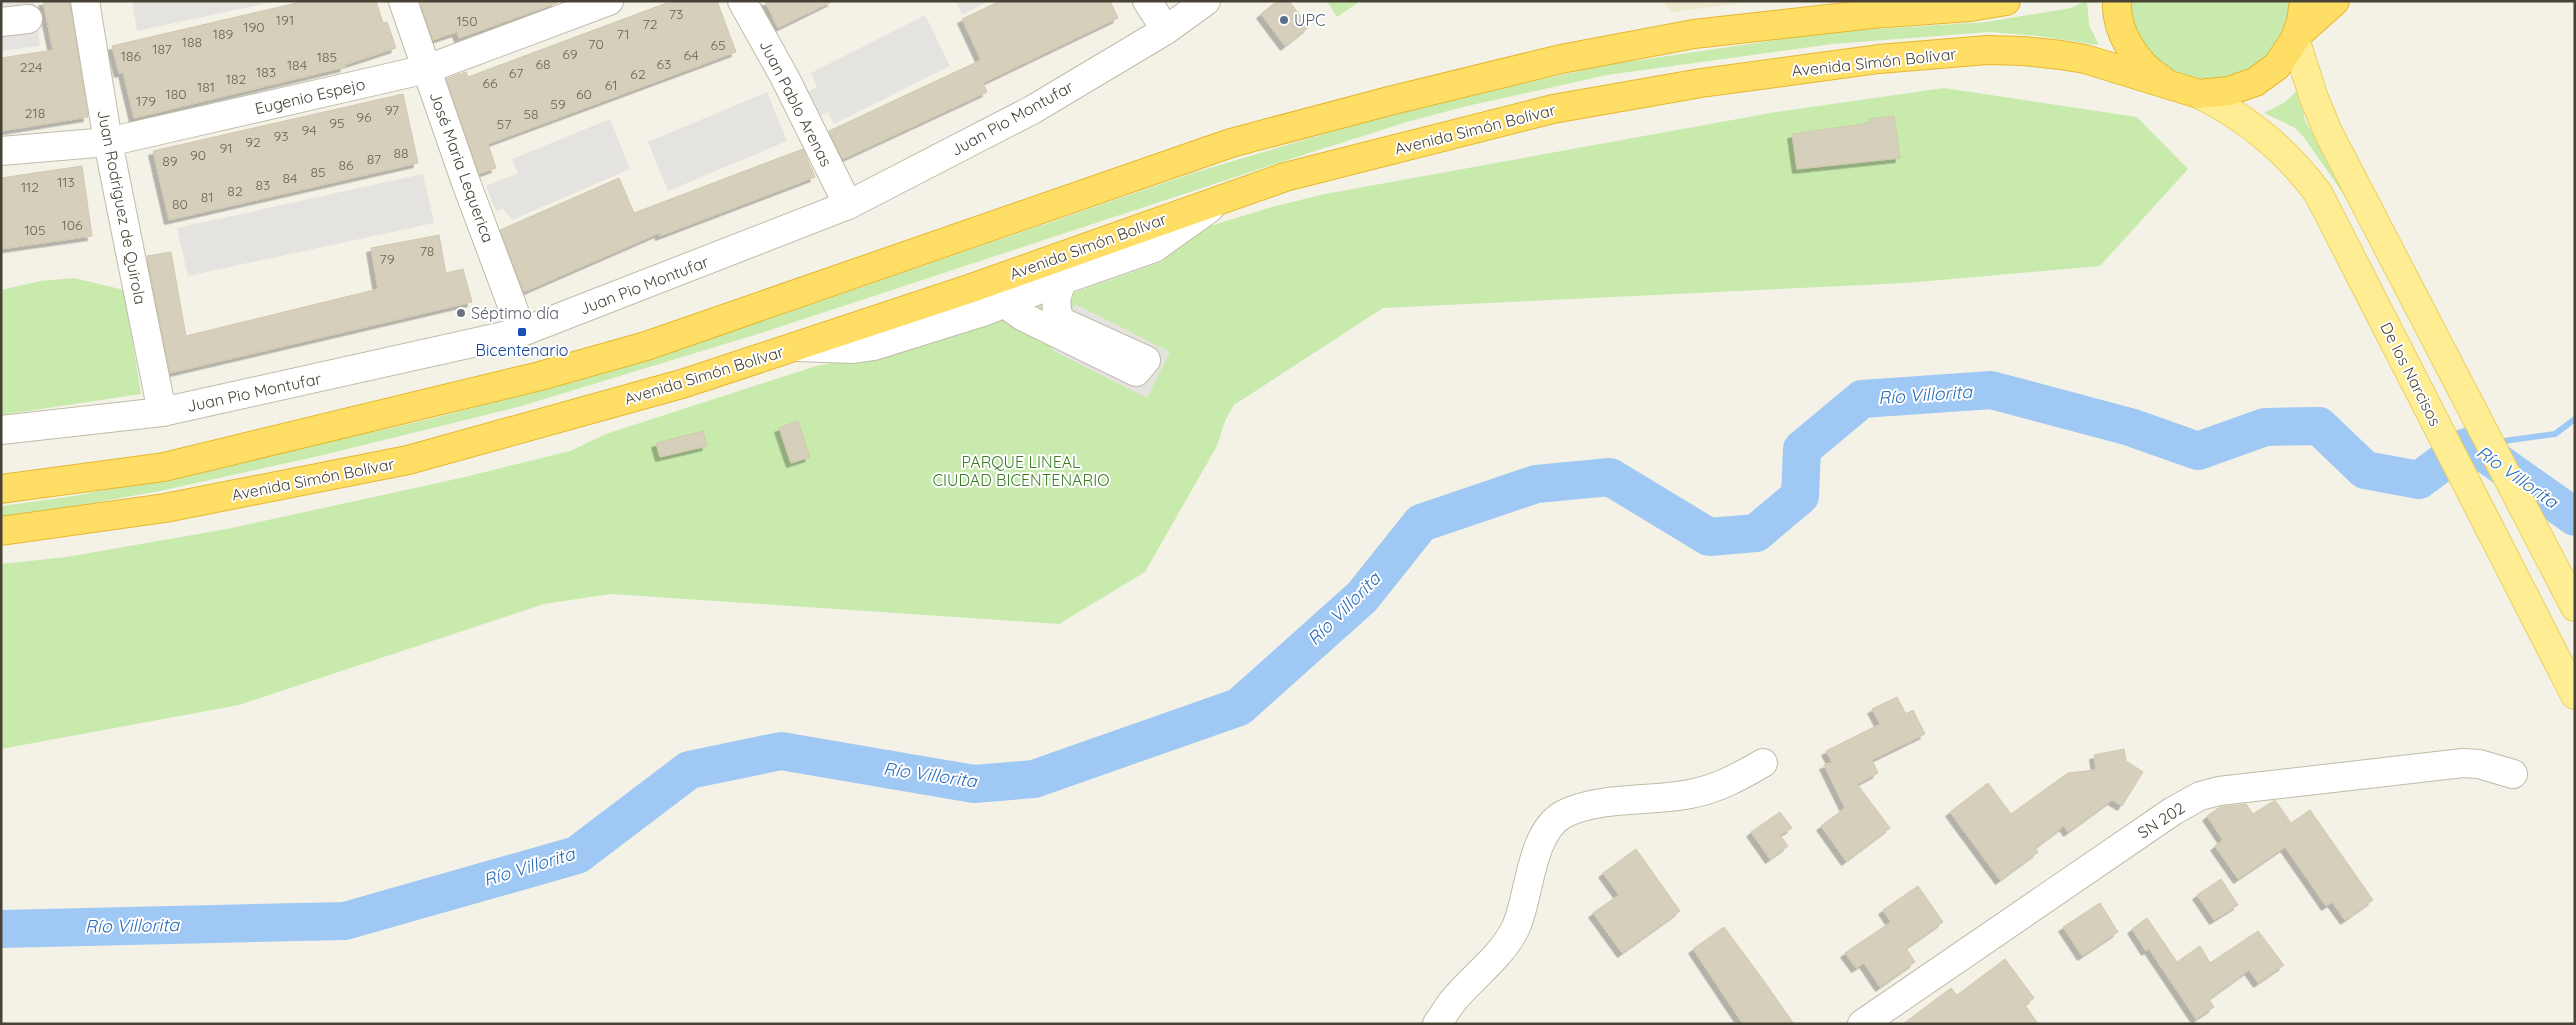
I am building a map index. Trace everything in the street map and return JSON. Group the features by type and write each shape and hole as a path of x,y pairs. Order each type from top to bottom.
{"highway":[{"path":"1,489 164,467 366,419 593,361 646,346 856,275 1231,143 1398,98 1561,59 1694,34 1872,14 1970,7 2006,1"},
{"name":"Avenida Simón Bolívar","path":"2117,1 2124,35 2138,59 2159,78 2192,92"},
{"name":"Avenida Simón Bolívar","path":"1,531 166,508 408,460 684,383 796,347 1225,197 1285,178 1553,109 1666,88 1879,59 1988,50 2043,52 2085,59 2192,92 2230,91 2255,82 2277,66 2295,38 2301,22 2304,1"},
{"name":"Avenida Simón Bolívar","path":"2295,38 2335,1"}],"main road":[{"path":"2295,38 2314,98 2350,175 2575,607"},
{"name":"De los Narcisos","path":"2192,92 2230,109 2258,129 2284,152 2318,193 2573,692"}],"street":[{"name":"Juan Rodriguez de Quirola","path":"84,1 108,142 162,412"},
{"name":"José Maria Lequerica","path":"402,1 522,332"},
{"name":"Eugenio Espejo","path":"1,151 108,142 427,69 610,1"},
{"name":"Juan Pablo Arenas","path":"742,1 784,76 848,206"},
{"path":"1147,1 1166,30"},
{"name":"Juan Pio Montufar","path":"1,430 162,412 522,332 848,206 1032,110 1166,30 1206,1"},
{"path":"1,22 28,19"},
{"path":"796,347 852,349 874,346 983,312 1063,280 1154,248 1225,197"},
{"path":"1004,303 1022,316 1136,372 1146,360 1060,321 1055,306 1056,294 1063,280"},
{"path":"1438,1024 1453,1002 1502,949 1516,928 1541,843 1550,827 1562,815 1581,807 1689,794 1712,789 1735,780 1763,763"},
{"name":"SN 202","path":"1862,1024 2174,810 2200,796 2246,787 2463,763 2479,764 2513,774"}],"shaded area":[{"path":"1,1 34,1 40,46 1,51"},
{"path":"132,1 277,1 137,31"},
{"path":"956,1 989,1 962,15"},
{"path":"1661,1 1760,1 1672,12"},
{"path":"925,15 950,66 834,124 828,112 815,118 803,94 817,87 811,73"},
{"path":"767,92 787,141 668,191 648,142"},
{"path":"610,119 630,169 512,220 503,209 496,211 486,186 518,173 512,159"},
{"path":"423,174 434,223 188,276 177,228"},
{"path":"1075,304 1170,352 1147,398 1052,350"}],"green space":[{"path":"1327,1 1359,1 1359,2 1337,17"},
{"path":"2087,1 2089,25 2099,45 2038,36 1990,32 1832,44 1607,75 1467,106 1407,122 1284,161 761,333 518,407 319,456 160,491 1,519 1,506 74,496 227,466 320,442 442,416 577,381 760,322 1193,173 1405,110 1606,65 1831,32 1986,22 2071,8"},
{"path":"2128,1 2298,1 2288,42 2246,79 2191,82 2165,70 2145,50 2132,26"},
{"name":"PARQUE LINEAL CIUDAD BICENTENARIO","path":"1944,88 2137,117 2188,169 2100,266 1906,283 1383,308 1234,405 1225,421 1217,446 1145,572 1059,624 611,594 544,604 239,705 1,749 1,564 66,557 227,529 465,477 570,451 606,434 816,366 908,351 1161,262 1203,228 1272,207 1325,194 1776,112"},
{"path":"2299,89 2305,121 2350,194 2346,198 2303,136 2295,128 2264,113 2285,102"},
{"path":"74,278 124,290 141,394 1,415 1,290 40,281"}],"building":[{"path":"43,1 70,1 88,117 1,131 1,58 53,50"},
{"path":"305,1 376,1 383,23 387,22 396,48 344,65 345,67 134,118 123,72 119,73 112,46"},
{"path":"420,1 556,1 557,3 459,38 457,32 433,40"},
{"path":"672,1 717,1 736,52 488,144 496,168 479,174 446,79 466,72 468,77"},
{"path":"765,1 833,1 778,28"},
{"path":"1000,1 1110,1 1118,18 983,83 987,92 843,159 829,131 981,60 962,19"},
{"path":"1277,1 1289,1 1309,27 1285,46 1261,14"},
{"path":"403,94 418,163 169,220 153,151"},
{"path":"1894,116 1900,158 1797,169 1792,134 1870,123 1869,119"},
{"path":"803,149 815,177 660,236 659,233 524,292 500,230 619,178 634,213"},
{"path":"82,166 92,236 1,249 1,178"},
{"path":"439,235 446,273 463,269 472,302 170,373 147,256 171,252 186,336 378,289 371,248"},
{"path":"798,421 810,457 791,463 779,428"},
{"path":"703,431 707,446 660,457 656,443"},
{"path":"1897,697 1906,714 1913,710 1925,734 1872,760 1878,773 1857,784 1890,828 1846,861 1821,826 1845,808 1824,765 1832,762 1826,751 1880,724 1872,709"},
{"path":"2124,749 2126,761 2143,772 2122,806 2112,800 2068,832 2064,826 2035,848 2038,852 2000,880 1950,812 1988,783 2011,814 2068,773 2096,770 2094,755"},
{"path":"2275,800 2291,823 2310,810 2373,900 2345,920 2332,902 2326,906 2285,847 2238,879 2215,846 2223,840 2207,816 2220,807 2246,804 2253,814"},
{"path":"1780,812 1792,828 1780,835 1788,846 1770,859 1751,832"},
{"path":"1636,849 1680,911 1622,953 1593,913 1619,895 1603,873"},
{"path":"2221,879 2238,905 2214,920 2197,895"},
{"path":"1918,886 1943,922 1906,948 1915,962 1880,987 1864,963 1856,968 1845,953 1891,922 1883,910"},
{"path":"2100,903 2118,932 2082,956 2063,927"},
{"path":"2147,918 2177,962 2200,946 2210,963 2258,931 2284,965 2258,983 2249,970 2209,999 2214,1007 2196,1019 2149,949 2146,951 2132,929"},
{"path":"1724,927 1794,1024 1743,1024 1693,949"},
{"path":"2005,959 2034,998 2025,1005 2038,1024 1903,1024 1951,988 1957,995"}],"waterway":[{"name":"Río Villorita","path":"1,929 345,921 577,855 689,770 781,751 974,784 1034,779 1239,707 1362,597 1421,523 1536,484 1610,477 1709,537 1756,533 1800,496 1802,449 1862,399 1991,390 2130,427 2198,451 2265,427 2319,426 2365,470 2419,480 2461,449 2473,445 2575,517"},
{"path":"2496,442 2555,434 2575,419"}],"place":[{"name":"UPC","path":"1284,20"},
{"name":"Séptimo día","path":"461,313"},
{"name":"Bicentenario","path":"522,332"}]}
